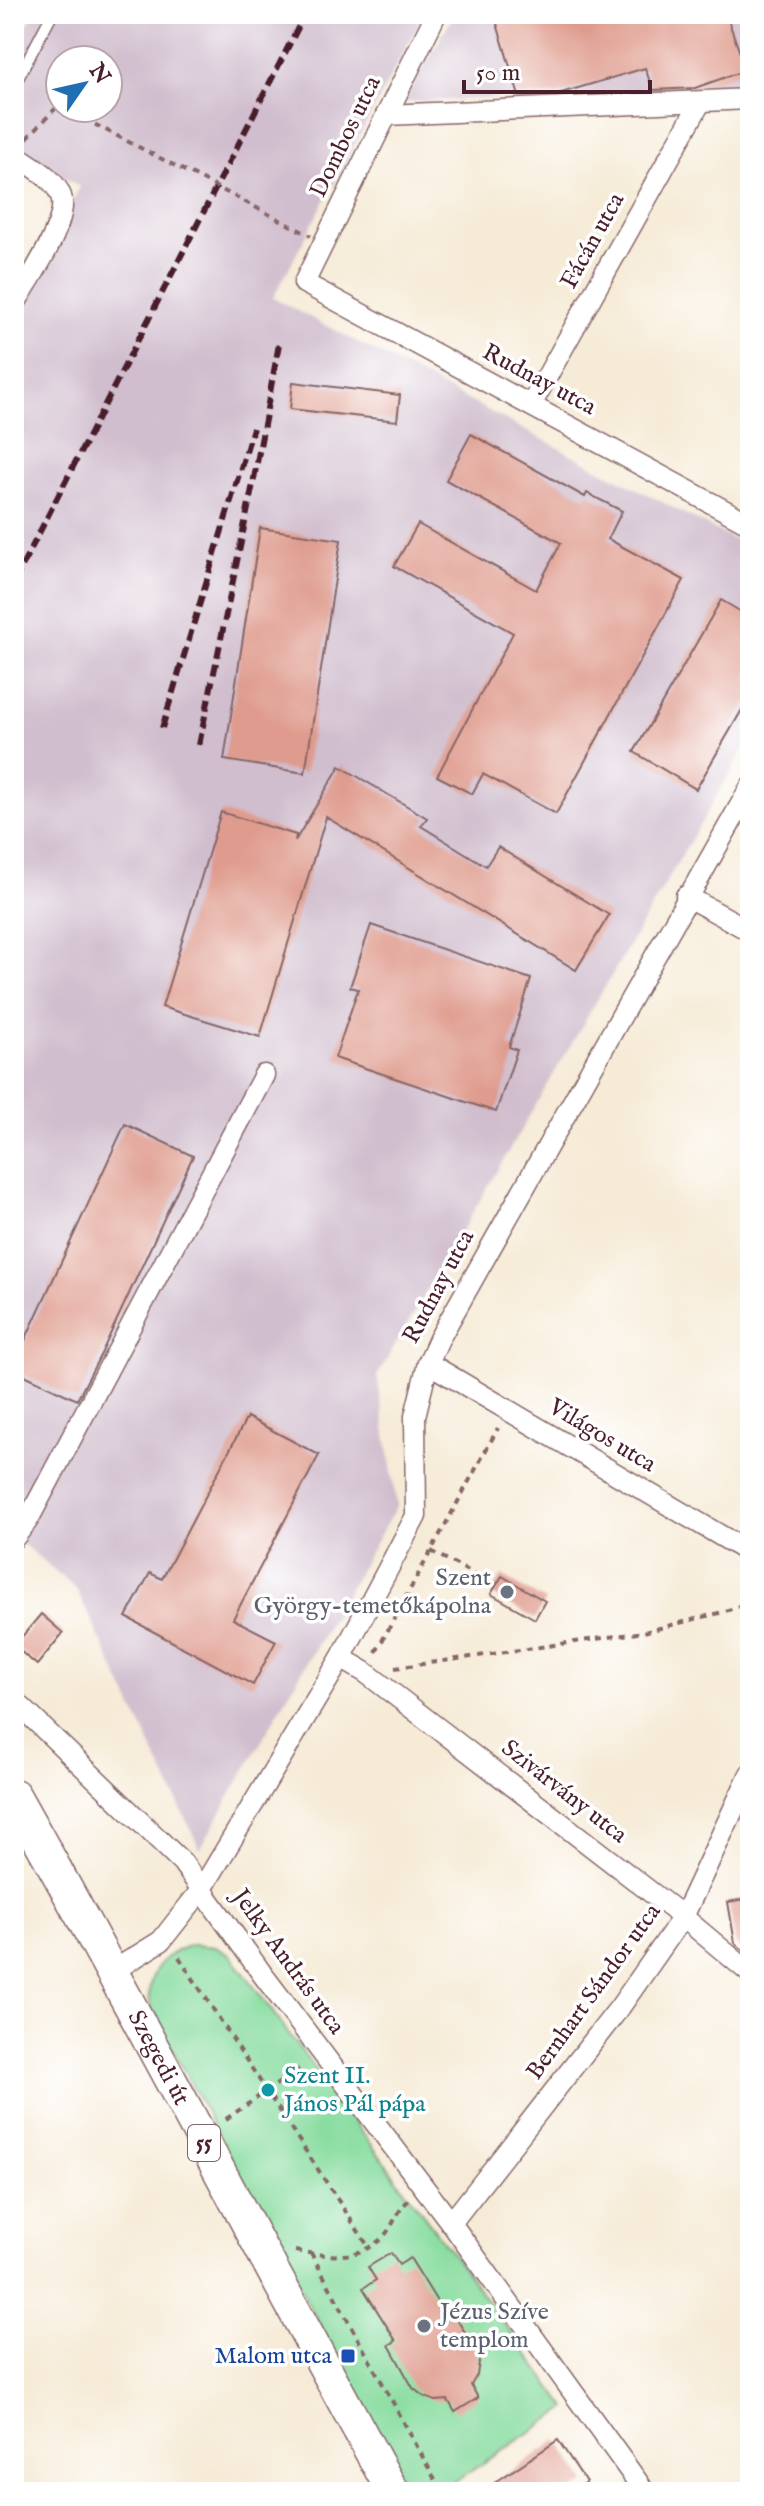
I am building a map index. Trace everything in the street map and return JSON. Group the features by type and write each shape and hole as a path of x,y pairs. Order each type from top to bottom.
{"main road":[{"name":"Szegedi út","path":"14,1795 113,1971 392,2491"}],"street":[{"name":"Dombos utca","path":"304,283 436,14"},
{"path":"386,115 750,99"},
{"name":"Fácán utca","path":"531,405 700,103"},
{"path":"14,305 61,220 62,197 20,147"},
{"name":"Rudnay utca","path":"304,283 750,524"},
{"name":"Rudnay utca","path":"113,1971 161,1941 202,1889 341,1658 416,1516 415,1416 428,1363 439,1339 686,896 750,788"},
{"path":"686,896 750,931"},
{"path":"14,1538 28,1520 264,1075"},
{"name":"Világos utca","path":"428,1363 750,1553"},
{"name":"Szivárvány utca","path":"341,1658 365,1672 683,1917 750,1973"},
{"name":"Jelky András utca","path":"14,1700 182,1862 451,2223 645,2492"},
{"name":"Bernhart Sándor utca","path":"451,2223 620,2007 683,1917 750,1774"}],"lane":[{"path":"14,86 52,14"}],"path":[{"path":"20,147 44,123"},
{"path":"93,124 311,236"},
{"path":"365,1672 508,1410"},
{"path":"431,1551 490,1583"},
{"path":"365,1672 644,1632 750,1602"},
{"path":"179,1957 368,2246"},
{"path":"226,2119 299,2069"},
{"path":"258,2245 343,2257 384,2236 402,2206 423,2189"},
{"path":"311,2253 442,2492"}],"shaded area":[{"path":"33,14 424,14 273,298 750,548 750,739 377,1376 397,1505 200,1849 76,1588 14,1537 14,306 80,187 14,149 14,52"},
{"path":"454,14 750,14 750,88 404,102"}],"green space":[{"path":"192,1945 215,1947 231,1956 567,2408 439,2492 409,2492 151,2009 150,1986 157,1968 172,1954"}],"building":[{"path":"494,14 726,14 746,70 695,88 653,90 645,68 558,94 519,96"},
{"path":"293,382 400,395 397,421 290,409"},
{"path":"471,434 585,497 587,493 622,511 608,539 684,580 556,814 483,774 472,794 437,776 513,633 394,566 418,524 536,590 561,543 446,480"},
{"path":"260,528 341,540 305,773 224,760"},
{"path":"721,600 750,617 750,696 696,789 634,752"},
{"path":"340,766 427,818 421,826 486,866 498,847 609,915 576,970 326,817 260,1037 162,1007 221,812 296,835 295,841"},
{"path":"371,925 531,979 509,1047 517,1050 496,1112 335,1058 358,989 350,987"},
{"path":"125,1124 193,1156 77,1400 14,1370 14,1364"},
{"path":"247,1417 319,1455 233,1619 276,1641 253,1685 126,1617 150,1573 162,1579"},
{"name":"Szent György-temetőkápolna","path":"502,1576 545,1601 535,1619 491,1594"},
{"path":"41,1614 63,1633 37,1665 14,1646"},
{"path":"750,1898 750,1956 735,1943 728,1902"},
{"name":"Jézus Szíve templom","path":"391,2253 399,2265 410,2258 443,2311 449,2307 476,2350 479,2362 471,2385 478,2398 455,2412 448,2400 435,2401 413,2388 389,2345 396,2341 363,2288 376,2280 368,2267"},
{"path":"558,2440 586,2482 571,2492 481,2492"}],"railway":[{"path":"14,582 305,14"},
{"path":"199,745 279,344"},
{"path":"162,728 253,428"}],"place":[{"name":"Szent György-temetőkápolna","path":"507,1592"},
{"name":"Szent II. János Pál pápa","path":"268,2090"},
{"name":"Jézus Szíve templom","path":"424,2326"},
{"name":"Malom utca","path":"348,2356"}]}
